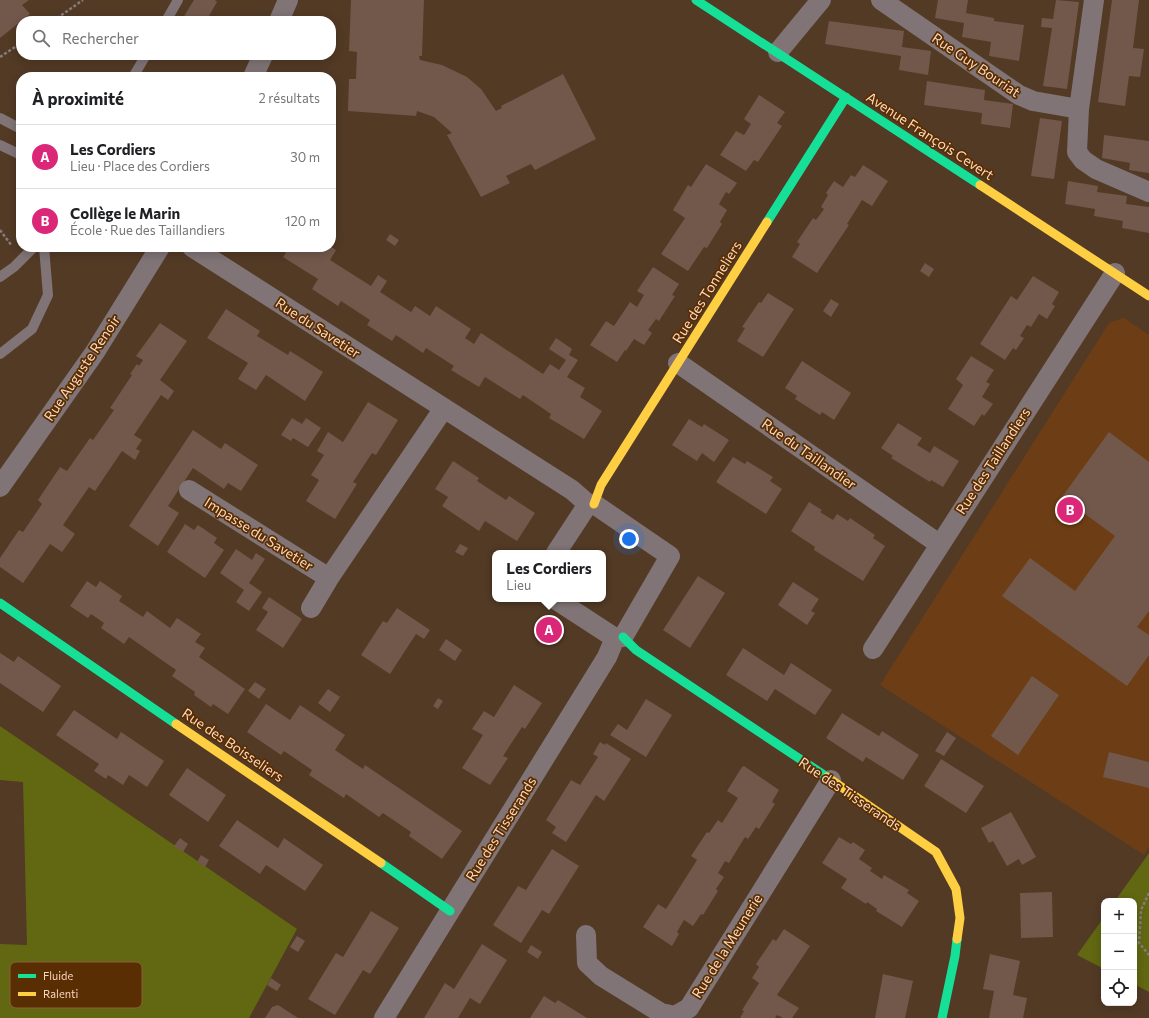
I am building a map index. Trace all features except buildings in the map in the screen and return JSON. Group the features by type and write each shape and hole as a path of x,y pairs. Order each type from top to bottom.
{"street":[{"path":"281,16 288,0"},
{"name":"Avenue François Cevert","path":"696,0 778,52 1149,296"},
{"path":"778,52 821,0"},
{"name":"Rue Guy Bouriat","path":"881,0 1019,94 1033,101 1079,109"},
{"path":"1094,0 1079,109 1077,152 1083,160 1096,169 1149,192"},
{"path":"256,72 262,60"},
{"name":"Rue des Tonneliers","path":"591,504 601,485 846,97"},
{"name":"Rue Auguste Renoir","path":"0,487 95,352 157,252"},
{"name":"Rue du Savetier","path":"200,252 572,490 670,556 619,637"},
{"name":"Rue des Taillandiers","path":"873,649 939,544 1115,273"},
{"name":"Rue du Taillandier","path":"678,363 939,544"},
{"path":"311,608 329,578 444,408"},
{"name":"Impasse du Savetier","path":"189,490 329,578"},
{"path":"558,550 591,504"},
{"path":"560,602 619,637"},
{"name":"Rue des Boisseliers","path":"0,603 450,911"},
{"name":"Rue des Tisserands","path":"384,1018 619,637 636,650 936,852 956,889 960,918 955,956 942,1018"},
{"name":"Rue de la Meunerie","path":"586,935 587,963 601,976 661,1013 675,1016 689,1008 831,780"}],"lane":[{"path":"169,16 178,0"},
{"path":"136,72 143,60"},
{"path":"0,118 16,126"},
{"path":"0,145 16,153"},
{"path":"0,277 29,252"},
{"path":"0,354 32,329 48,295 44,252"}],"path":[{"path":"61,16 83,0"},
{"path":"0,57 16,46"},
{"path":"1149,893 1141,910 1139,943 1149,956"}],"shaded area":[{"path":"1124,318 1149,335 1149,847 1144,855 880,685 1109,323"}],"green space":[{"path":"0,726 297,929 249,1018 0,1018 0,944 27,945 23,782 0,780"},
{"path":"1149,853 1149,992 1137,986 1137,898 1117,898"},
{"path":"1101,921 1101,967 1077,955"}],"traffic: fast":[{"path":"696,0 980,185"},
{"path":"767,222 846,97"},
{"path":"0,603 176,724"},
{"path":"623,637 636,650 827,777"},
{"path":"381,863 450,911"},
{"path":"942,1018 955,956 957,939"}],"traffic: slow":[{"path":"980,185 1149,296"},
{"path":"594,504 601,485 767,222"},
{"path":"176,724 381,863"},
{"path":"827,777 936,852 956,889 960,918 957,939"}],"place":[{"name":"Collège le Marin","path":"1070,510"},
{"name":"Les Cordiers","path":"549,630"}]}
